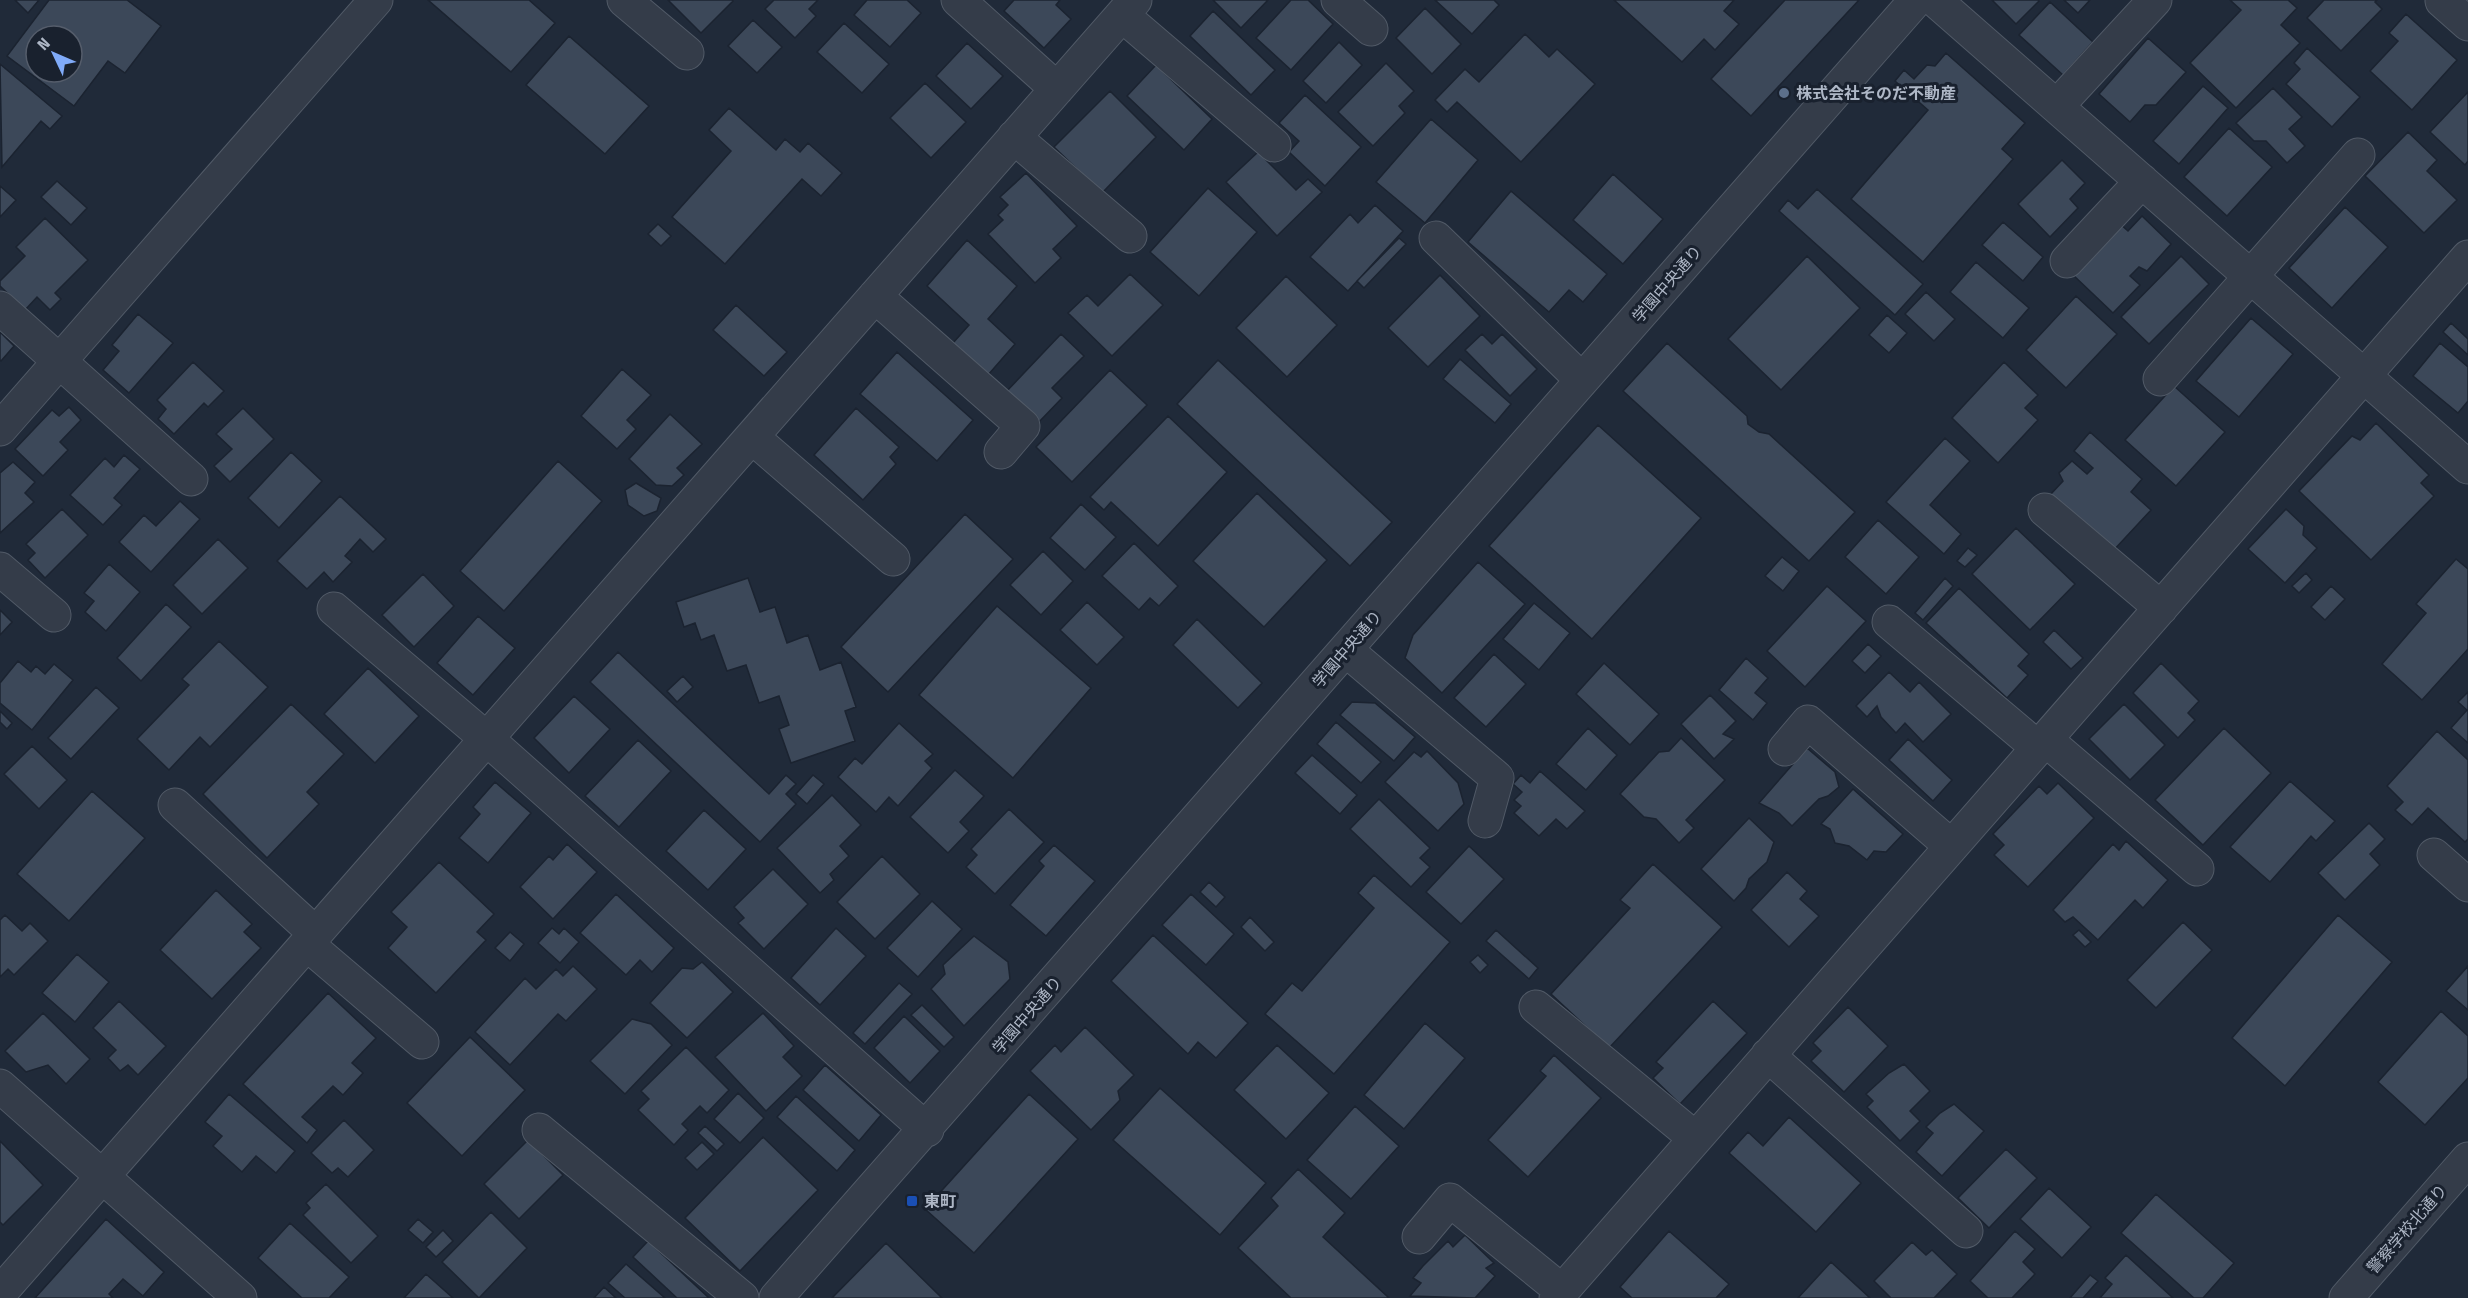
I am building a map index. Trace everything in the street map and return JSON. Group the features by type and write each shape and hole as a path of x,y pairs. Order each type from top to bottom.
{"street":[{"path":"0,429 376,0"},
{"path":"624,0 687,53"},
{"path":"958,0 1057,89"},
{"path":"1338,0 1371,29"},
{"name":"学園中央通り","path":"776,1298 927,1130 1916,0"},
{"path":"1935,0 2468,467"},
{"path":"2057,106 2155,0"},
{"path":"2442,1 2468,24"},
{"path":"0,1293 1128,8 1274,145"},
{"path":"1014,137 1131,236"},
{"path":"2160,379 2358,155"},
{"path":"2067,261 2142,181"},
{"path":"1436,238 1582,380"},
{"path":"1419,1238 1450,1200 1559,1294 2468,257"},
{"path":"875,296 1023,426 1001,452"},
{"path":"0,308 191,479"},
{"path":"752,437 893,559"},
{"path":"2045,510 2161,609"},
{"path":"0,569 54,615"},
{"path":"334,609 487,739 927,1130"},
{"path":"1889,622 2196,870"},
{"path":"1346,650 1497,778 1485,822"},
{"path":"1785,749 1809,722 1951,846"},
{"path":"175,806 311,939 422,1042"},
{"path":"2434,855 2468,885"},
{"path":"1536,1007 1695,1138"},
{"path":"1768,1055 1966,1230"},
{"path":"0,1086 240,1298"},
{"path":"539,1130 742,1298"},
{"name":"警察学校北通り","path":"2346,1298 2468,1159"}],"building":[{"path":"15,0 39,0 28,13"},
{"path":"49,0 127,0 161,26 125,73 108,61 74,106 45,84 84,84 84,24 31,24"},
{"path":"428,0 529,0 555,23 511,72"},
{"path":"668,0 732,0 733,1 701,33"},
{"path":"774,0 818,0 809,9 816,16 795,38 765,9"},
{"path":"867,0 907,0 921,13 890,47 854,15"},
{"path":"1014,0 1060,0 1056,5 1071,19 1044,48 1004,11"},
{"path":"1213,0 1268,0 1241,28"},
{"path":"1291,0 1308,0 1333,24 1291,70 1256,38"},
{"path":"1435,0 1494,0 1499,5 1472,34"},
{"path":"1614,0 1734,0 1724,11 1739,24 1715,50 1704,39 1682,62"},
{"path":"1785,0 1859,0 1751,116 1711,79"},
{"path":"1992,0 2038,0 2039,1 2016,24"},
{"path":"2064,0 2090,0 2078,13"},
{"path":"2230,0 2288,0 2297,8 2281,25 2300,43 2236,108 2190,63 2241,10"},
{"path":"2324,0 2377,0 2375,2 2382,9 2341,51 2307,18"},
{"path":"2050,2 2093,42 2063,75 2019,35"},
{"path":"1425,8 1461,44 1432,74 1396,38"},
{"path":"1213,11 1275,70 1251,95 1190,36"},
{"path":"2406,14 2457,60 2412,110 2370,71 2398,41 2389,33"},
{"path":"753,20 782,47 757,73 728,46"},
{"path":"844,23 889,64 862,93 817,52"},
{"path":"24,33 24,69 7,56"},
{"path":"1525,34 1549,57 1557,49 1595,84 1521,162 1457,102 1447,112 1435,100 1465,69 1479,82"},
{"path":"569,36 649,106 605,154 526,85"},
{"path":"2148,38 2186,72 2156,105 2145,105 2130,122 2099,94"},
{"path":"1339,42 1362,65 1326,103 1303,81"},
{"path":"967,43 1003,76 971,109 936,76"},
{"path":"2307,48 2360,97 2332,127 2286,84 2300,69 2294,63"},
{"path":"1946,53 2025,123 2002,149 2013,159 1923,262 1851,199 1928,110 1895,81 1904,70 1914,79 1927,65 1935,66"},
{"path":"1386,63 1414,91 1399,106 1405,113 1373,146 1338,112"},
{"path":"0,64 62,116 50,129 41,121 2,167"},
{"path":"1156,65 1212,119 1184,150 1127,96"},
{"path":"925,83 966,122 931,158 890,118"},
{"path":"2203,86 2228,108 2179,164 2153,141"},
{"path":"2273,88 2302,117 2289,129 2305,146 2287,163 2266,141 2254,141 2236,123"},
{"path":"1110,91 1156,137 1102,193 1054,147"},
{"path":"2468,92 2468,161 2465,165 2430,132"},
{"path":"1305,95 1361,147 1325,186 1289,152 1299,141 1279,123"},
{"path":"729,108 776,150 785,139 800,152 808,143 842,173 821,196 802,179 725,264 672,217 731,151 709,130"},
{"path":"1431,119 1478,160 1425,223 1376,182"},
{"path":"2229,128 2272,167 2227,216 2184,177"},
{"path":"2408,132 2437,160 2427,171 2457,200 2424,233 2365,176"},
{"path":"1258,152 1296,190 1308,179 1322,192 1277,236 1226,182"},
{"path":"2062,160 2085,183 2070,199 2078,208 2050,237 2018,204"},
{"path":"1026,173 1077,226 1053,249 1061,258 1035,283 988,234 1003,220 998,215 1008,205 1000,197"},
{"path":"1613,174 1663,219 1623,264 1573,220"},
{"path":"57,181 87,208 71,225 41,197"},
{"path":"0,186 16,200 0,217"},
{"path":"1208,188 1257,232 1199,296 1150,252"},
{"path":"1817,189 1923,284 1895,315 1779,211 1788,200 1798,209"},
{"path":"1511,191 1607,274 1583,302 1569,290 1549,312 1468,242"},
{"path":"1375,205 1403,231 1348,291 1310,257 1350,214 1358,223"},
{"path":"2345,207 2388,247 2332,308 2289,268"},
{"path":"2142,216 2171,244 2147,271 2139,267 2130,276 2140,285 2113,313 2071,273 2119,223 2128,231"},
{"path":"45,218 88,260 55,293 61,299 50,310 37,297 25,310 0,286 0,281 25,256 16,247"},
{"path":"2003,222 2043,257 2023,281 1982,245"},
{"path":"658,224 671,236 661,246 648,234"},
{"path":"1399,238 1406,244 1364,288 1357,281"},
{"path":"967,240 1017,286 988,319 1015,344 988,375 953,343 969,325 927,286"},
{"path":"1807,256 1860,308 1781,390 1728,339"},
{"path":"2181,256 2209,284 2149,344 2121,317"},
{"path":"1976,262 2029,308 2003,338 1950,292"},
{"path":"1130,274 1163,305 1112,356 1068,313 1087,295 1098,306"},
{"path":"1440,275 1480,316 1428,367 1388,328"},
{"path":"1286,276 1337,325 1287,377 1236,328"},
{"path":"1926,292 1955,319 1934,341 1905,314"},
{"path":"2076,296 2117,334 2066,388 2026,350"},
{"path":"736,305 787,352 764,376 713,330"},
{"path":"138,314 173,343 129,393 103,370 119,351 112,345"},
{"path":"1887,315 1907,333 1889,353 1869,335"},
{"path":"2251,318 2293,354 2239,417 2196,381"},
{"path":"2451,323 2468,339 2468,355 2443,332"},
{"path":"0,332 14,346 1,361 0,360"},
{"path":"1061,334 1084,356 1052,388 1062,398 1037,424 1005,393"},
{"path":"1482,334 1492,344 1502,334 1537,369 1510,396 1465,350"},
{"path":"1667,343 1747,416 1748,424 1759,432 1769,434 1855,512 1809,561 1623,391"},
{"path":"2440,343 2468,367 2468,401 2458,413 2413,376"},
{"path":"897,352 973,420 937,461 860,394"},
{"path":"1460,359 1511,404 1495,423 1443,379"},
{"path":"1218,360 1392,522 1350,566 1177,404"},
{"path":"193,362 224,391 208,407 204,403 174,434 158,419 166,409 157,400"},
{"path":"2004,362 2038,395 2025,408 2038,420 1998,463 1952,418"},
{"path":"622,369 651,395 627,420 636,429 617,449 581,416"},
{"path":"1110,370 1147,405 1072,482 1036,447"},
{"path":"2174,386 2225,432 2176,486 2125,440"},
{"path":"69,407 81,420 60,442 68,450 43,476 15,449 52,410 59,416"},
{"path":"243,408 274,439 230,482 214,466 232,449 216,434"},
{"path":"856,408 899,447 890,457 896,464 863,500 814,455"},
{"path":"670,414 702,444 677,468 684,475 672,486 656,485 629,459"},
{"path":"1168,416 1227,472 1158,546 1111,502 1104,510 1090,497"},
{"path":"2376,423 2429,475 2421,483 2434,496 2371,560 2299,491 2352,436 2360,440"},
{"path":"1598,425 1701,518 1592,639 1489,546"},
{"path":"2090,432 2142,479 2131,492 2151,510 2112,552 2050,495 2063,481 2059,473 2072,461 2087,474 2093,468 2074,451"},
{"path":"1945,438 1970,461 1930,505 1961,534 1944,554 1886,502"},
{"path":"291,452 322,481 279,528 248,498"},
{"path":"124,455 140,469 114,498 122,505 103,525 70,495 105,458 114,467"},
{"path":"558,461 602,501 504,611 460,571"},
{"path":"13,462 35,482 25,493 34,502 0,533 0,473"},
{"path":"636,483 661,498 657,511 644,516 628,505 625,490"},
{"path":"1257,493 1327,560 1264,627 1193,561"},
{"path":"340,496 386,539 373,552 360,539 345,556 352,562 333,582 324,572 307,589 277,561"},
{"path":"180,501 200,519 151,572 119,542 144,515 156,526"},
{"path":"1081,504 1116,537 1085,570 1050,538"},
{"path":"62,509 88,535 45,578 28,560 35,553 26,544"},
{"path":"2286,509 2304,526 2303,535 2317,548 2285,583 2248,549"},
{"path":"965,514 1013,559 888,692 841,647"},
{"path":"1878,520 1919,557 1886,594 1845,557"},
{"path":"2016,528 2075,584 2030,630 1972,574"},
{"path":"218,539 248,568 202,614 173,585"},
{"path":"1134,543 1178,586 1159,606 1150,598 1139,610 1102,576"},
{"path":"1968,548 1977,555 1965,567 1957,561"},
{"path":"1043,551 1073,581 1041,615 1010,585"},
{"path":"1782,557 1799,571 1783,591 1765,576"},
{"path":"2456,559 2468,569 2468,649 2422,700 2382,664 2426,613 2416,604"},
{"path":"1478,562 1525,604 1442,693 1405,658 1413,635"},
{"path":"109,564 140,592 106,631 85,612 94,601 84,593"},
{"path":"2306,573 2312,580 2299,593 2292,586"},
{"path":"423,574 454,606 414,647 382,615"},
{"path":"748,578 760,612 775,607 787,643 808,635 820,670 841,662 856,707 845,711 855,741 791,763 779,729 789,725 779,696 759,703 746,665 727,671 714,635 701,640 695,623 684,627 676,602"},
{"path":"1945,578 1953,586 1923,620 1915,613"},
{"path":"1827,586 1866,621 1805,687 1767,651"},
{"path":"2331,586 2345,599 2325,620 2311,607"},
{"path":"1959,588 2029,654 2018,666 2028,675 2007,698 1926,623"},
{"path":"1087,602 1124,637 1097,665 1060,630"},
{"path":"1534,603 1570,633 1539,670 1503,639"},
{"path":"166,604 191,627 141,681 117,658"},
{"path":"997,606 1091,688 1013,778 919,695"},
{"path":"0,610 12,622 0,635"},
{"path":"478,616 515,648 473,695 437,663"},
{"path":"1197,619 1262,683 1238,708 1173,645"},
{"path":"2054,630 2083,658 2071,669 2043,642"},
{"path":"219,641 268,687 210,747 200,737 169,770 137,739 189,685 182,679"},
{"path":"1868,644 1881,656 1865,673 1852,661"},
{"path":"618,652 769,794 786,775 796,784 786,794 796,804 760,842 590,682"},
{"path":"1494,654 1526,684 1486,727 1454,698"},
{"path":"1746,658 1768,678 1755,693 1767,703 1753,720 1719,690"},
{"path":"18,661 31,672 36,666 45,674 54,664 73,680 32,730 0,703 0,683"},
{"path":"1604,663 1659,714 1630,745 1576,694"},
{"path":"2161,663 2199,701 2188,713 2195,720 2178,738 2133,693"},
{"path":"368,668 419,716 375,763 324,714"},
{"path":"1889,672 1910,692 1919,682 1951,714 1923,742 1905,723 1896,733 1881,717 1877,706 1867,717 1856,706"},
{"path":"683,676 693,687 677,702 667,691"},
{"path":"96,687 119,708 71,759 48,738"},
{"path":"2468,692 2468,743 2451,728 2467,710 2458,702"},
{"path":"1710,695 1736,721 1723,734 1734,739 1714,759 1681,724"},
{"path":"574,696 610,729 569,773 534,738"},
{"path":"1352,702 1375,703 1415,737 1394,761 1340,715"},
{"path":"291,704 344,754 307,792 319,804 267,858 203,794"},
{"path":"2124,704 2165,745 2130,780 2089,739"},
{"path":"0,711 12,723 7,729 0,722"},
{"path":"1336,722 1381,762 1361,783 1317,744"},
{"path":"899,723 933,754 925,761 932,768 898,806 889,797 876,812 838,777 855,758 862,764"},
{"path":"1588,728 1617,755 1586,790 1556,764"},
{"path":"2224,728 2271,773 2203,845 2155,800"},
{"path":"2437,731 2468,760 2468,839 2465,842 2428,808 2412,825 2395,810 2403,802 2387,786"},
{"path":"1681,738 1725,780 1686,820 1694,828 1679,843 1656,819 1644,817 1620,794 1659,752 1669,751"},
{"path":"1908,739 1952,780 1933,801 1889,760"},
{"path":"638,740 671,771 619,827 585,796"},
{"path":"32,746 67,780 39,809 4,774"},
{"path":"1807,748 1835,772 1839,787 1828,796 1819,799 1792,826 1779,813 1759,803"},
{"path":"1427,751 1458,783 1464,804 1438,831 1385,782 1414,752 1421,757"},
{"path":"1312,755 1357,795 1340,814 1295,773"},
{"path":"955,770 984,796 960,822 969,831 948,853 910,817"},
{"path":"1540,771 1585,811 1567,829 1556,819 1539,836 1514,813 1521,806 1514,800 1522,792 1513,784 1521,775 1530,783"},
{"path":"813,775 824,784 807,804 796,794"},
{"path":"2290,781 2335,821 2316,841 2311,836 2270,882 2230,847"},
{"path":"495,782 531,813 488,863 459,838 480,814 473,807"},
{"path":"2058,783 2094,818 2028,887 1994,855 2004,845 1993,834 2039,786 2047,794"},
{"path":"1853,789 1903,834 1886,852 1874,851 1867,860 1849,846 1835,843 1830,829 1821,824"},
{"path":"92,791 145,838 69,921 17,874"},
{"path":"832,795 861,825 840,846 849,856 830,874 834,880 820,893 777,848"},
{"path":"1379,799 1430,848 1420,858 1430,867 1411,887 1350,829"},
{"path":"1009,809 1044,842 995,894 966,867 977,855 971,849"},
{"path":"704,810 746,849 708,890 666,851"},
{"path":"1749,818 1774,842 1767,862 1749,879 1746,888 1734,901 1701,869"},
{"path":"2369,823 2385,839 2370,854 2380,865 2345,900 2318,873"},
{"path":"2126,841 2168,880 2143,908 2135,900 2098,940 2073,917 2065,922 2053,910 2113,844 2119,850"},
{"path":"567,844 597,872 553,919 520,887 549,856 553,860"},
{"path":"1054,845 1095,881 1046,936 1010,905 1044,866 1039,861"},
{"path":"1469,846 1504,879 1461,924 1426,892"},
{"path":"882,856 920,894 875,939 837,902"},
{"path":"439,862 494,914 477,932 486,940 436,993 388,948 407,927 391,912"},
{"path":"1653,864 1722,927 1609,1048 1551,994 1630,908 1620,900"},
{"path":"773,869 808,904 764,949 738,923 744,918 734,907"},
{"path":"1787,872 1807,891 1800,899 1819,916 1789,947 1751,910"},
{"path":"1374,875 1450,942 1334,1074 1265,1014 1292,983 1302,991 1374,908 1358,893"},
{"path":"1209,882 1225,897 1216,907 1200,892"},
{"path":"216,890 252,924 244,932 261,948 212,999 160,950"},
{"path":"616,894 674,948 652,972 640,960 626,975 580,933"},
{"path":"1191,894 1234,934 1206,965 1162,925"},
{"path":"932,901 962,929 918,977 887,948"},
{"path":"5,915 22,931 30,923 48,941 14,975 8,969 0,977 0,920"},
{"path":"2338,915 2392,962 2285,1086 2232,1038"},
{"path":"1250,917 1274,942 1265,951 1241,927"},
{"path":"2183,922 2212,950 2156,1008 2127,980"},
{"path":"552,928 559,934 564,928 579,942 560,963 538,943"},
{"path":"836,928 866,956 820,1005 791,978"},
{"path":"1496,930 1538,968 1529,979 1486,941"},
{"path":"2079,930 2091,942 2085,947 2073,935"},
{"path":"510,932 524,944 510,961 495,948"},
{"path":"1153,935 1248,1023 1216,1058 1198,1042 1188,1054 1111,981"},
{"path":"974,936 1008,962 1010,979 964,1026 931,989 945,974 943,965"},
{"path":"77,954 109,982 75,1022 42,993"},
{"path":"1478,955 1488,965 1480,973 1470,962"},
{"path":"702,962 733,992 687,1038 650,1003 682,968 693,969"},
{"path":"573,966 597,989 566,1021 558,1014 510,1065 475,1032 525,978 536,989 556,969 563,976"},
{"path":"2468,966 2468,1010 2446,991"},
{"path":"899,983 912,994 865,1044 853,1033"},
{"path":"328,993 376,1038 352,1063 363,1073 343,1095 333,1086 302,1117 317,1130 307,1143 243,1084"},
{"path":"119,1001 166,1046 138,1075 128,1065 120,1071 108,1058 116,1050 93,1028"},
{"path":"1713,1001 1747,1033 1680,1104 1653,1078 1663,1068 1656,1062"},
{"path":"922,1005 954,1037 944,1047 911,1015"},
{"path":"1848,1007 1888,1046 1844,1092 1811,1061 1821,1051 1813,1043"},
{"path":"2441,1011 2468,1036 2468,1078 2425,1125 2378,1082"},
{"path":"43,1013 90,1059 66,1084 48,1065 26,1072 5,1051"},
{"path":"763,1013 794,1046 783,1057 802,1076 766,1111 715,1057"},
{"path":"904,1016 940,1051 910,1083 874,1048"},
{"path":"632,1019 651,1024 672,1045 625,1094 590,1061"},
{"path":"1425,1023 1465,1058 1404,1129 1364,1095"},
{"path":"1085,1027 1134,1075 1118,1091 1120,1100 1091,1130 1030,1071 1055,1045 1061,1052"},
{"path":"470,1037 525,1090 462,1156 407,1103"},
{"path":"1277,1045 1329,1093 1286,1139 1234,1090"},
{"path":"686,1047 729,1090 707,1113 700,1106 682,1124 688,1130 674,1145 638,1110 649,1099 641,1091"},
{"path":"1554,1055 1601,1098 1528,1177 1488,1140 1546,1076 1540,1071"},
{"path":"1904,1064 1930,1091 1910,1111 1920,1121 1900,1141 1867,1107 1873,1101 1866,1094 1889,1073"},
{"path":"825,1065 881,1115 859,1141 803,1090"},
{"path":"1160,1088 1266,1183 1220,1235 1113,1140"},
{"path":"738,1093 764,1118 740,1143 714,1119"},
{"path":"229,1094 295,1151 276,1173 256,1156 242,1172 213,1146 222,1136 205,1122"},
{"path":"1029,1094 1078,1139 974,1253 925,1209"},
{"path":"796,1096 855,1150 837,1171 777,1117"},
{"path":"1954,1104 1984,1131 1942,1176 1916,1152 1933,1133 1926,1127 1940,1113"},
{"path":"1355,1106 1399,1146 1351,1199 1307,1160"},
{"path":"1789,1117 1861,1183 1816,1232 1729,1153 1748,1132 1763,1146"},
{"path":"344,1120 374,1150 348,1177 338,1168 332,1173 311,1153"},
{"path":"705,1126 724,1144 717,1151 698,1133"},
{"path":"763,1137 818,1190 740,1271 685,1218"},
{"path":"528,1140 563,1175 519,1219 484,1184"},
{"path":"0,1141 43,1185 3,1225 0,1222"},
{"path":"702,1142 714,1154 697,1170 685,1158"},
{"path":"2006,1149 2037,1178 1989,1228 1958,1198"},
{"path":"1298,1169 1345,1213 1323,1237 1389,1298 1291,1298 1238,1248 1278,1206 1271,1198"},
{"path":"326,1184 378,1236 351,1263 303,1215 310,1208 306,1203"},
{"path":"2049,1188 2091,1227 2062,1258 2020,1219"},
{"path":"2156,1194 2234,1263 2203,1298 2194,1298 2121,1233"},
{"path":"491,1212 527,1248 479,1298 442,1262"},
{"path":"106,1219 164,1272 143,1296 123,1279 109,1294 113,1298 35,1298"},
{"path":"418,1219 433,1232 423,1243 408,1230"},
{"path":"290,1223 349,1277 329,1298 302,1298 258,1258"},
{"path":"443,1230 453,1241 436,1257 426,1247"},
{"path":"1669,1231 1729,1284 1716,1298 1632,1298 1620,1287"},
{"path":"2015,1231 2035,1249 2023,1262 2035,1274 2012,1298 1988,1298 1970,1281"},
{"path":"1465,1235 1494,1263 1486,1268 1495,1276 1475,1298 1410,1296 1421,1283 1413,1278 1423,1266 1448,1241 1453,1247"},
{"path":"648,1241 709,1298 677,1298 633,1257"},
{"path":"1912,1242 1926,1255 1932,1250 1957,1274 1934,1298 1891,1298 1874,1281"},
{"path":"886,1243 942,1298 832,1298"},
{"path":"2126,1255 2173,1298 2100,1298 2112,1284 2105,1278"},
{"path":"1831,1262 1870,1298 1798,1298"},
{"path":"626,1264 665,1298 625,1298 608,1283"},
{"path":"426,1274 453,1298 404,1298"},
{"path":"2090,1275 2098,1281 2083,1298 2070,1298"},
{"path":"604,1287 616,1298 594,1298"}],"place":[{"name":"株式会社そのだ不動産","path":"1784,93"},
{"name":"東町","path":"912,1201"}]}
